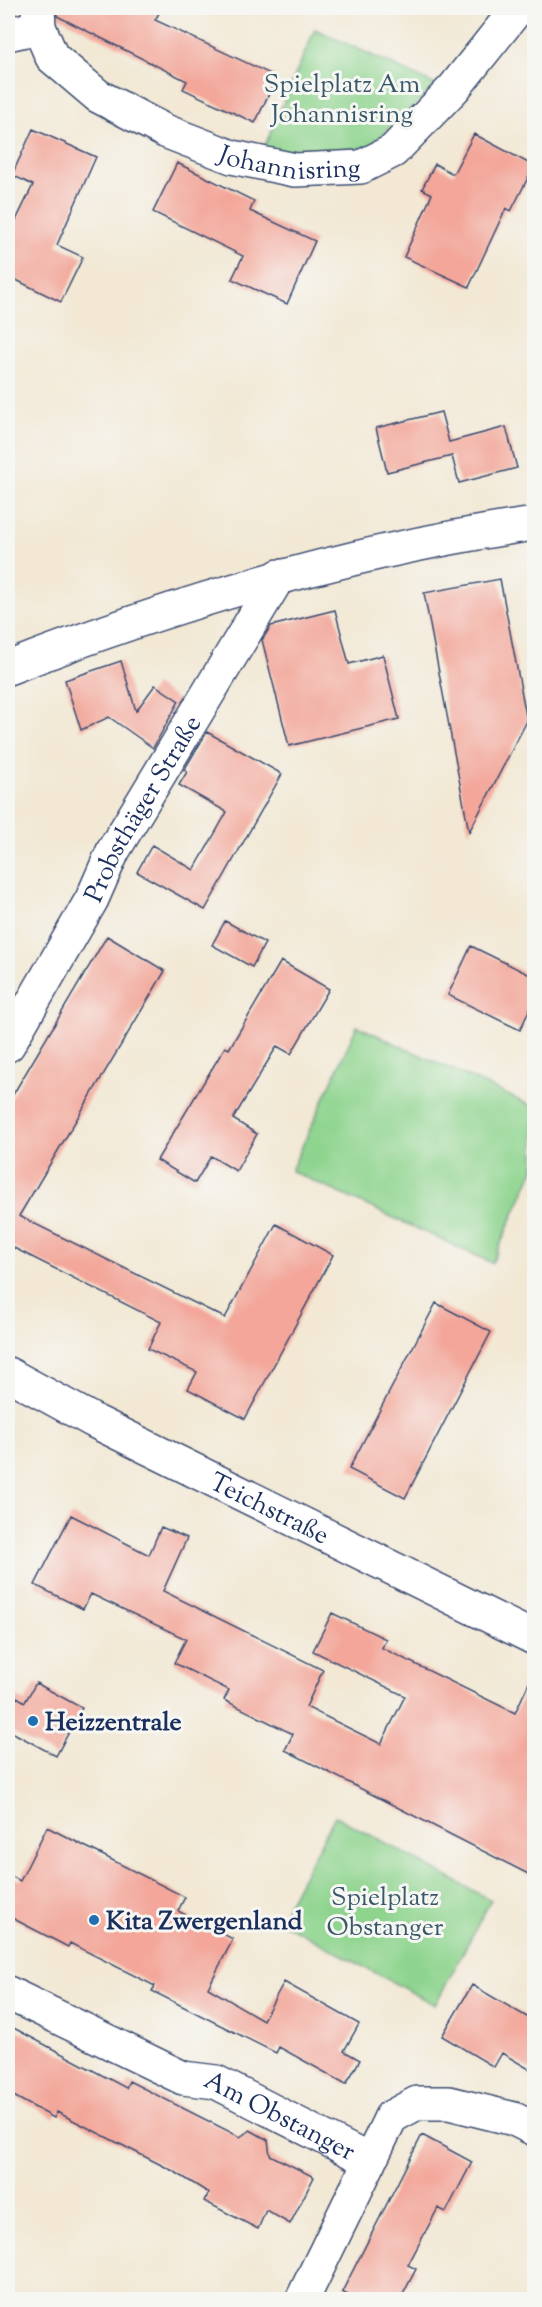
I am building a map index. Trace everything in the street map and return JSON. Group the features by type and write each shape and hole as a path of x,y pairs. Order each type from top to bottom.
{"street":[{"name":"Johannisring","path":"8,34 39,17 52,57 98,96 165,131 222,153 295,170 361,167 393,151 454,88 518,8"},
{"path":"8,668 62,647 279,576 489,530 534,524"},
{"name":"Probsthäger Straße","path":"8,1045 92,899 113,850 279,576"},
{"name":"Teichstraße","path":"8,1374 94,1421 534,1638"},
{"name":"Am Obstanger","path":"8,1992 183,2078 216,2082 370,2161 392,2117 417,2103 449,2103 514,2119 534,2129"},
{"path":"302,2300 370,2161"}],"green space":[{"name":"Spielplatz Am Johannisring","path":"315,29 436,85 369,147 305,155 263,150"},
{"path":"357,1026 534,1107 534,1169 492,1263 291,1171"},
{"name":"Spielplatz Obstanger","path":"335,1816 491,1900 435,2005 279,1921"}],"building":[{"path":"57,8 162,8 155,20 277,77 255,123 183,89 187,81 57,16"},
{"path":"33,129 96,157 57,245 83,257 61,302 8,276 8,237 33,185 12,175"},
{"path":"474,134 534,166 511,211 506,208 469,287 404,257 432,194 422,189 435,164 453,174"},
{"path":"177,163 254,201 250,211 315,241 287,304 232,279 243,256 153,212"},
{"path":"441,412 449,442 506,427 517,468 459,483 452,456 387,472 376,428"},
{"path":"500,579 527,721 469,832 424,593"},
{"path":"335,610 349,664 383,655 399,719 289,746 262,640 271,626"},
{"path":"121,661 136,711 155,685 179,701 153,748 109,717 81,730 65,680"},
{"path":"207,732 282,774 205,910 137,872 152,845 194,870 227,812 179,785 187,772 184,770"},
{"path":"225,921 265,943 252,967 212,945"},
{"path":"107,936 165,971 19,1216 225,1318 276,1224 333,1255 245,1419 188,1389 197,1372 148,1349 161,1322 8,1245 8,1103"},
{"path":"471,946 534,977 534,1000 520,1030 448,995"},
{"path":"281,961 329,989 291,1054 277,1046 233,1119 257,1134 236,1171 211,1156 195,1183 157,1160 225,1047 229,1049"},
{"path":"436,1303 491,1332 405,1498 349,1469"},
{"path":"71,1515 149,1555 161,1527 187,1538 163,1591 323,1670 306,1707 381,1744 405,1696 313,1651 332,1613 386,1639 382,1648 515,1713 534,1672 534,1877 285,1750 293,1734 224,1700 229,1690 174,1663 186,1639 91,1594 83,1609 35,1585"},
{"name":"Heizzentrale","path":"36,1683 82,1708 56,1756 8,1730 8,1715 17,1697 25,1702"},
{"name":"Kita Zwergenland","path":"47,1827 185,1897 178,1911 233,1939 208,1988 263,2020 284,1982 359,2024 344,2051 360,2060 346,2084 279,2047 276,2053 152,1991 155,1986 70,1943 68,1947 8,1916 8,1874 20,1881"},
{"path":"472,1985 534,2021 534,2072 502,2053 494,2067 442,2036"},
{"path":"8,2025 126,2088 129,2081 240,2137 250,2130 268,2140 270,2155 314,2177 290,2224 266,2210 258,2229 204,2201 209,2193 175,2172 57,2112 54,2118 8,2093"},
{"path":"422,2135 472,2162 446,2212 438,2208 408,2265 416,2269 400,2300 357,2300 342,2292"}],"place":[{"name":"Heizzentrale","path":"33,1721"},
{"name":"Kita Zwergenland","path":"94,1920"}]}
